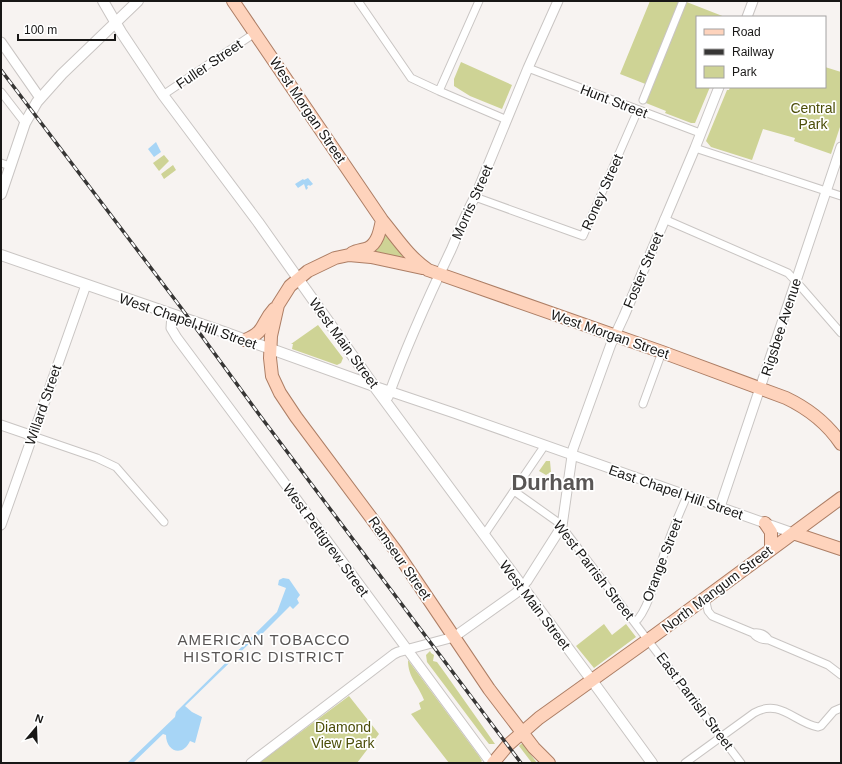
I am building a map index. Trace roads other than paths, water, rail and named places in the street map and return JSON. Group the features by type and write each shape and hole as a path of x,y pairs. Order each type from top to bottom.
{"main road":[{"name":"West Main Street","path":"103,1 163,95 258,222 374,386 652,763"},
{"path":"1,194 6,165 25,123 40,98 62,74 138,1"},
{"name":"West Morgan Street","path":"233,1 382,220 409,255 433,272 662,352 786,398 818,418 827,426 841,444"},
{"path":"245,340 253,337 262,330 270,314 286,292 298,279 319,265 335,258 349,255 358,250 367,248 372,244 378,236 382,220"},
{"name":"West Chapel Hill Street","path":"1,255 374,386"},
{"path":"349,255 371,257 433,272"},
{"name":"Ramseur Street","path":"278,305 271,336 270,366 272,376 285,400 396,551 489,689 534,748"},
{"name":"North Mangum Street","path":"492,763 522,732 841,498"},
{"path":"765,523 771,532 771,549"},
{"name":"East Chapel Hill Street","path":"793,533 841,549"},
{"path":"534,748 549,763"}],"street":[{"path":"358,1 411,78 507,120"},
{"path":"439,91 479,1"},
{"name":"Morris Street","path":"386,402 433,272 455,241 558,1"},
{"path":"643,100 683,1"},
{"path":"747,16 753,1"},
{"name":"Fuller Street","path":"163,95 255,33"},
{"path":"1,42 40,98"},
{"name":"Hunt Street","path":"528,68 700,133"},
{"name":"Foster Street","path":"562,526 573,449 614,335 624,316 695,148 719,88"},
{"path":"1,92 25,123"},
{"name":"Roney Street","path":"475,197 583,236 638,110"},
{"name":"Rigsbee Avenue","path":"720,508 841,147"},
{"path":"695,148 841,196"},
{"path":"664,219 784,271 796,281 841,333"},
{"name":"Willard Street","path":"1,524 86,285"},
{"name":"West Pettigrew Street","path":"172,315 171,328 176,338 492,763"},
{"path":"643,404 662,352"},
{"name":"East Chapel Hill Street","path":"374,386 793,533"},
{"path":"1,425 97,458 116,467 164,522"},
{"path":"484,536 545,445"},
{"name":"West Parrish Street","path":"514,491 551,516 562,526 649,640"},
{"name":"Orange Street","path":"635,622 641,616 647,603 686,496"},
{"path":"251,763 394,654 407,649 454,637 522,587 562,526"},
{"path":"705,598 707,608 712,616 753,633 758,632 770,640 828,665 841,675"},
{"name":"East Parrish Street","path":"649,640 741,763"},
{"path":"685,763 754,712 764,708 768,707 780,710 816,727 821,726 834,711 841,708"},
{"name":"Ramseur Street","path":"534,748 541,763"}],"water":[{"path":"156,142 161,152 154,157 148,149"},
{"path":"308,178 313,184 307,186 308,188 306,190 304,184 298,188 295,184 303,179"},
{"path":"283,578 289,579 300,595 297,599 299,603 293,609 290,606 185,706 192,712 202,717 195,743 190,741 183,749 179,751 175,750 169,745 166,735 163,734 133,763 127,763 175,717 176,712 277,612 286,588 278,585 279,580"}],"railway":[{"path":"1,70 182,309 261,417 521,763"}],"district":[{"name":"Durham","path":"553,482"},
{"name":"AMERICAN TOBACCO HISTORIC DISTRICT","path":"264,648"}],"park label":[{"name":"Central Park","path":"813,116"},
{"name":"Diamond View Park","path":"343,736"}]}
